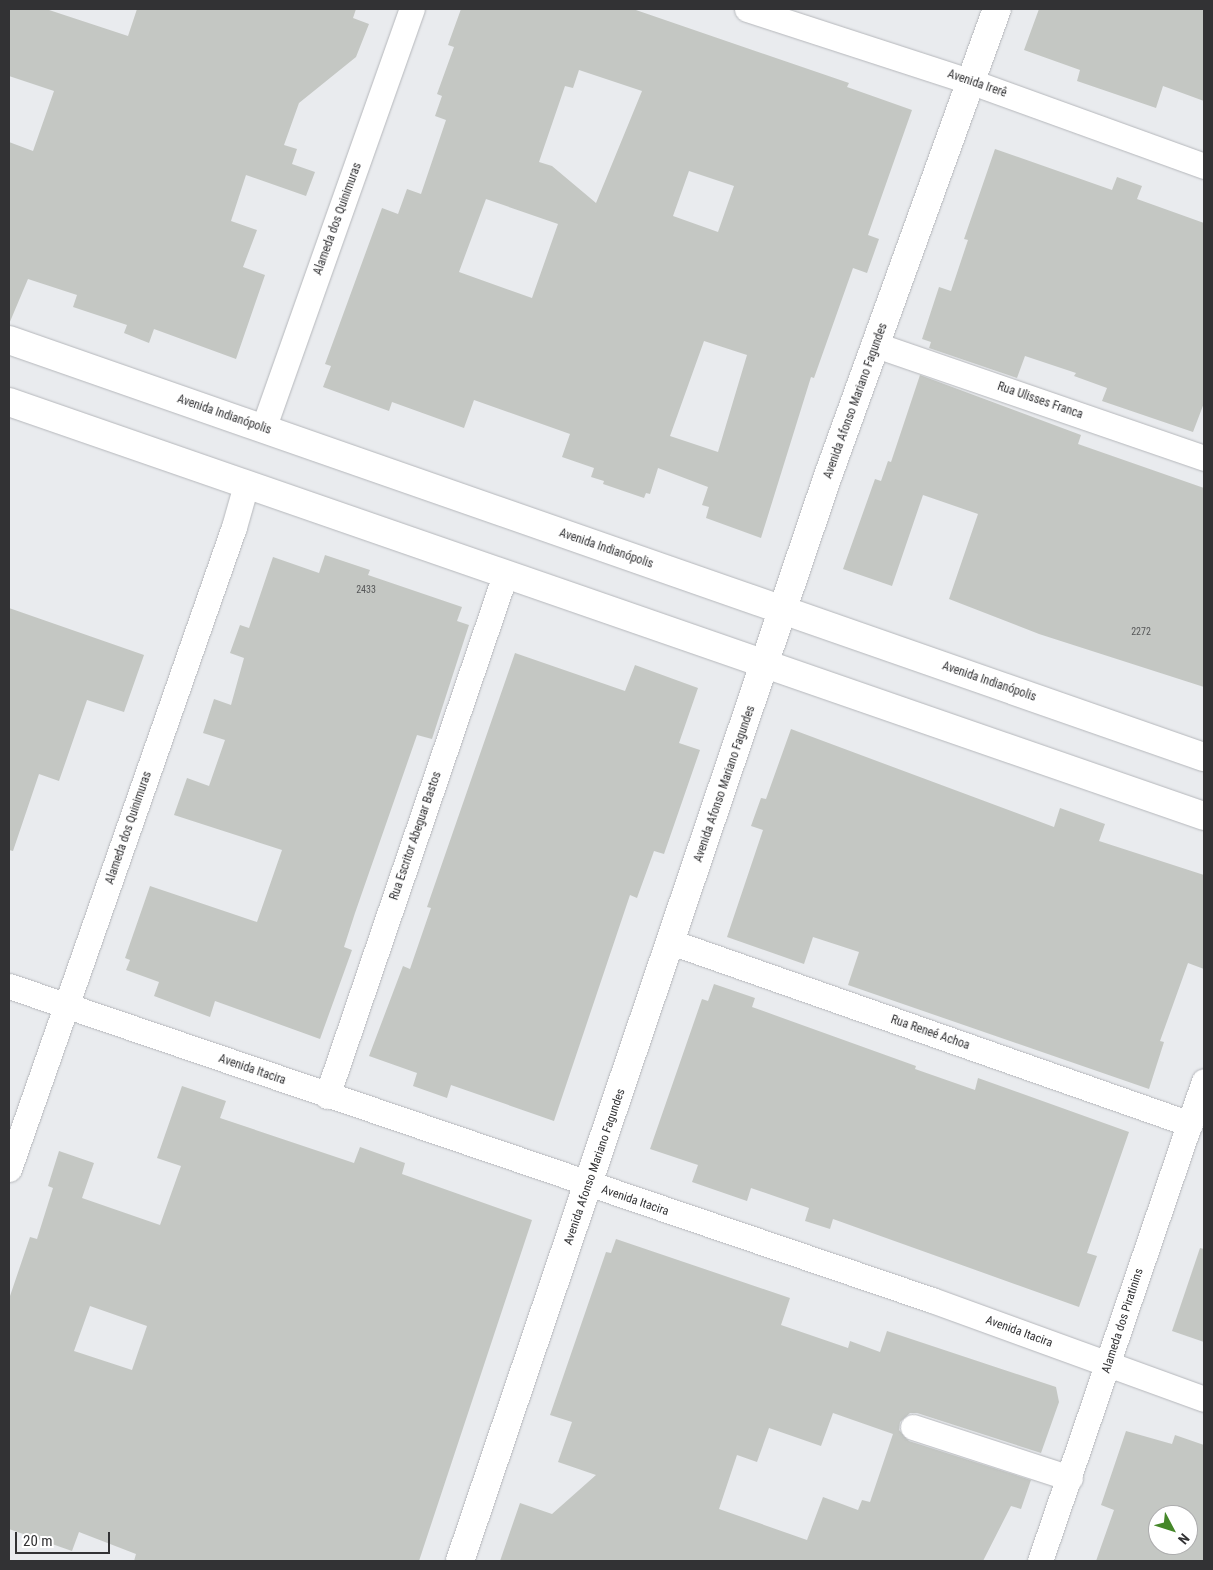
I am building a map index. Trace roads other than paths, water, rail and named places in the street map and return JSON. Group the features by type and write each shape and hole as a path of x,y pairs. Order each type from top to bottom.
{"main road":[{"name":"Avenida Afonso Mariano Fagundes","path":"460,1561 590,1185 783,610 997,9"},
{"name":"Avenida Indianópolis","path":"9,340 1204,757"},
{"path":"9,402 765,666 1204,816"}],"street":[{"name":"Alameda dos Quinimuras","path":"263,428 412,9"},
{"name":"Avenida Irerê","path":"747,9 972,82 1204,166"},
{"name":"Rua Ulisses Franca","path":"876,345 1204,458"},
{"name":"Alameda dos Quinimuras","path":"9,1170 246,484"},
{"name":"Rua Escritor Abeguar Bastos","path":"327,1096 506,576"},
{"name":"Rua Reneé Achoa","path":"671,942 1190,1124"},
{"name":"Avenida Itacira","path":"9,986 327,1096 932,1300 1204,1399"},
{"name":"Alameda dos Piratinins","path":"1040,1561 1070,1478 1204,1081"},
{"path":"913,1426 1070,1478"}]}
